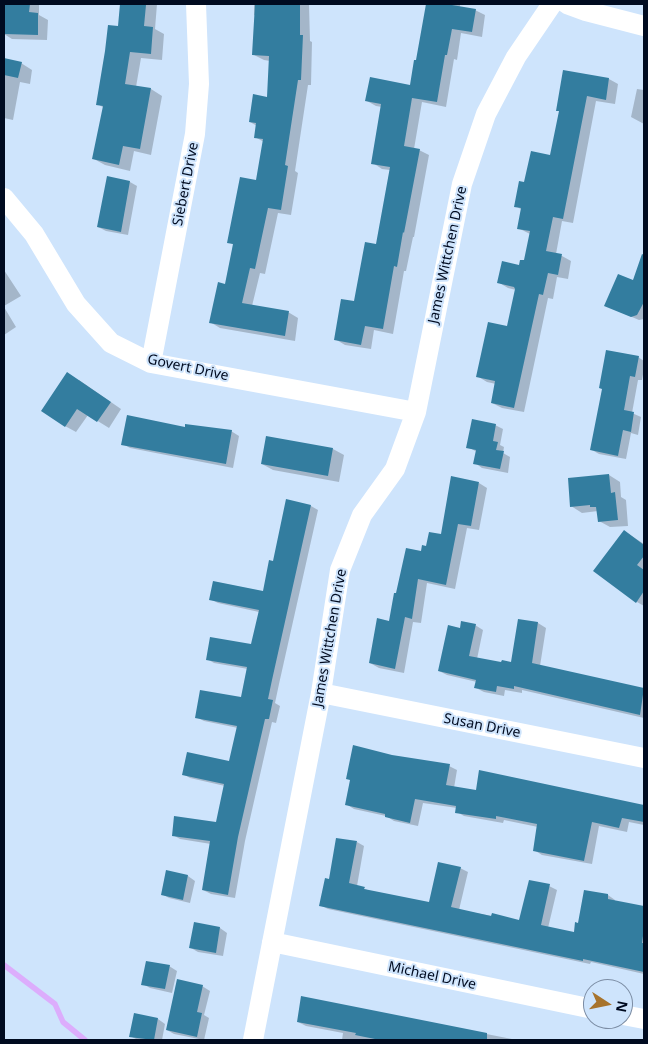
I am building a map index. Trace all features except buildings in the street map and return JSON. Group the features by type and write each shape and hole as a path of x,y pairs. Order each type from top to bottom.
{"street":[{"name":"Siebert Drive","path":"151,363 196,134 199,84 196,4"},
{"name":"James Wittchen Drive","path":"253,1040 321,693 340,570 362,515 396,469 416,412 462,184 486,114 516,57 552,4"},
{"path":"567,4 586,12 644,26"},
{"name":"Govert Drive","path":"4,198 34,234 76,304 111,343 151,363 416,412"},
{"name":"Susan Drive","path":"321,693 644,758"},
{"name":"Michael Drive","path":"272,942 583,1007"}],"waterway":[{"path":"4,965 55,1004 63,1022 85,1040"}]}
